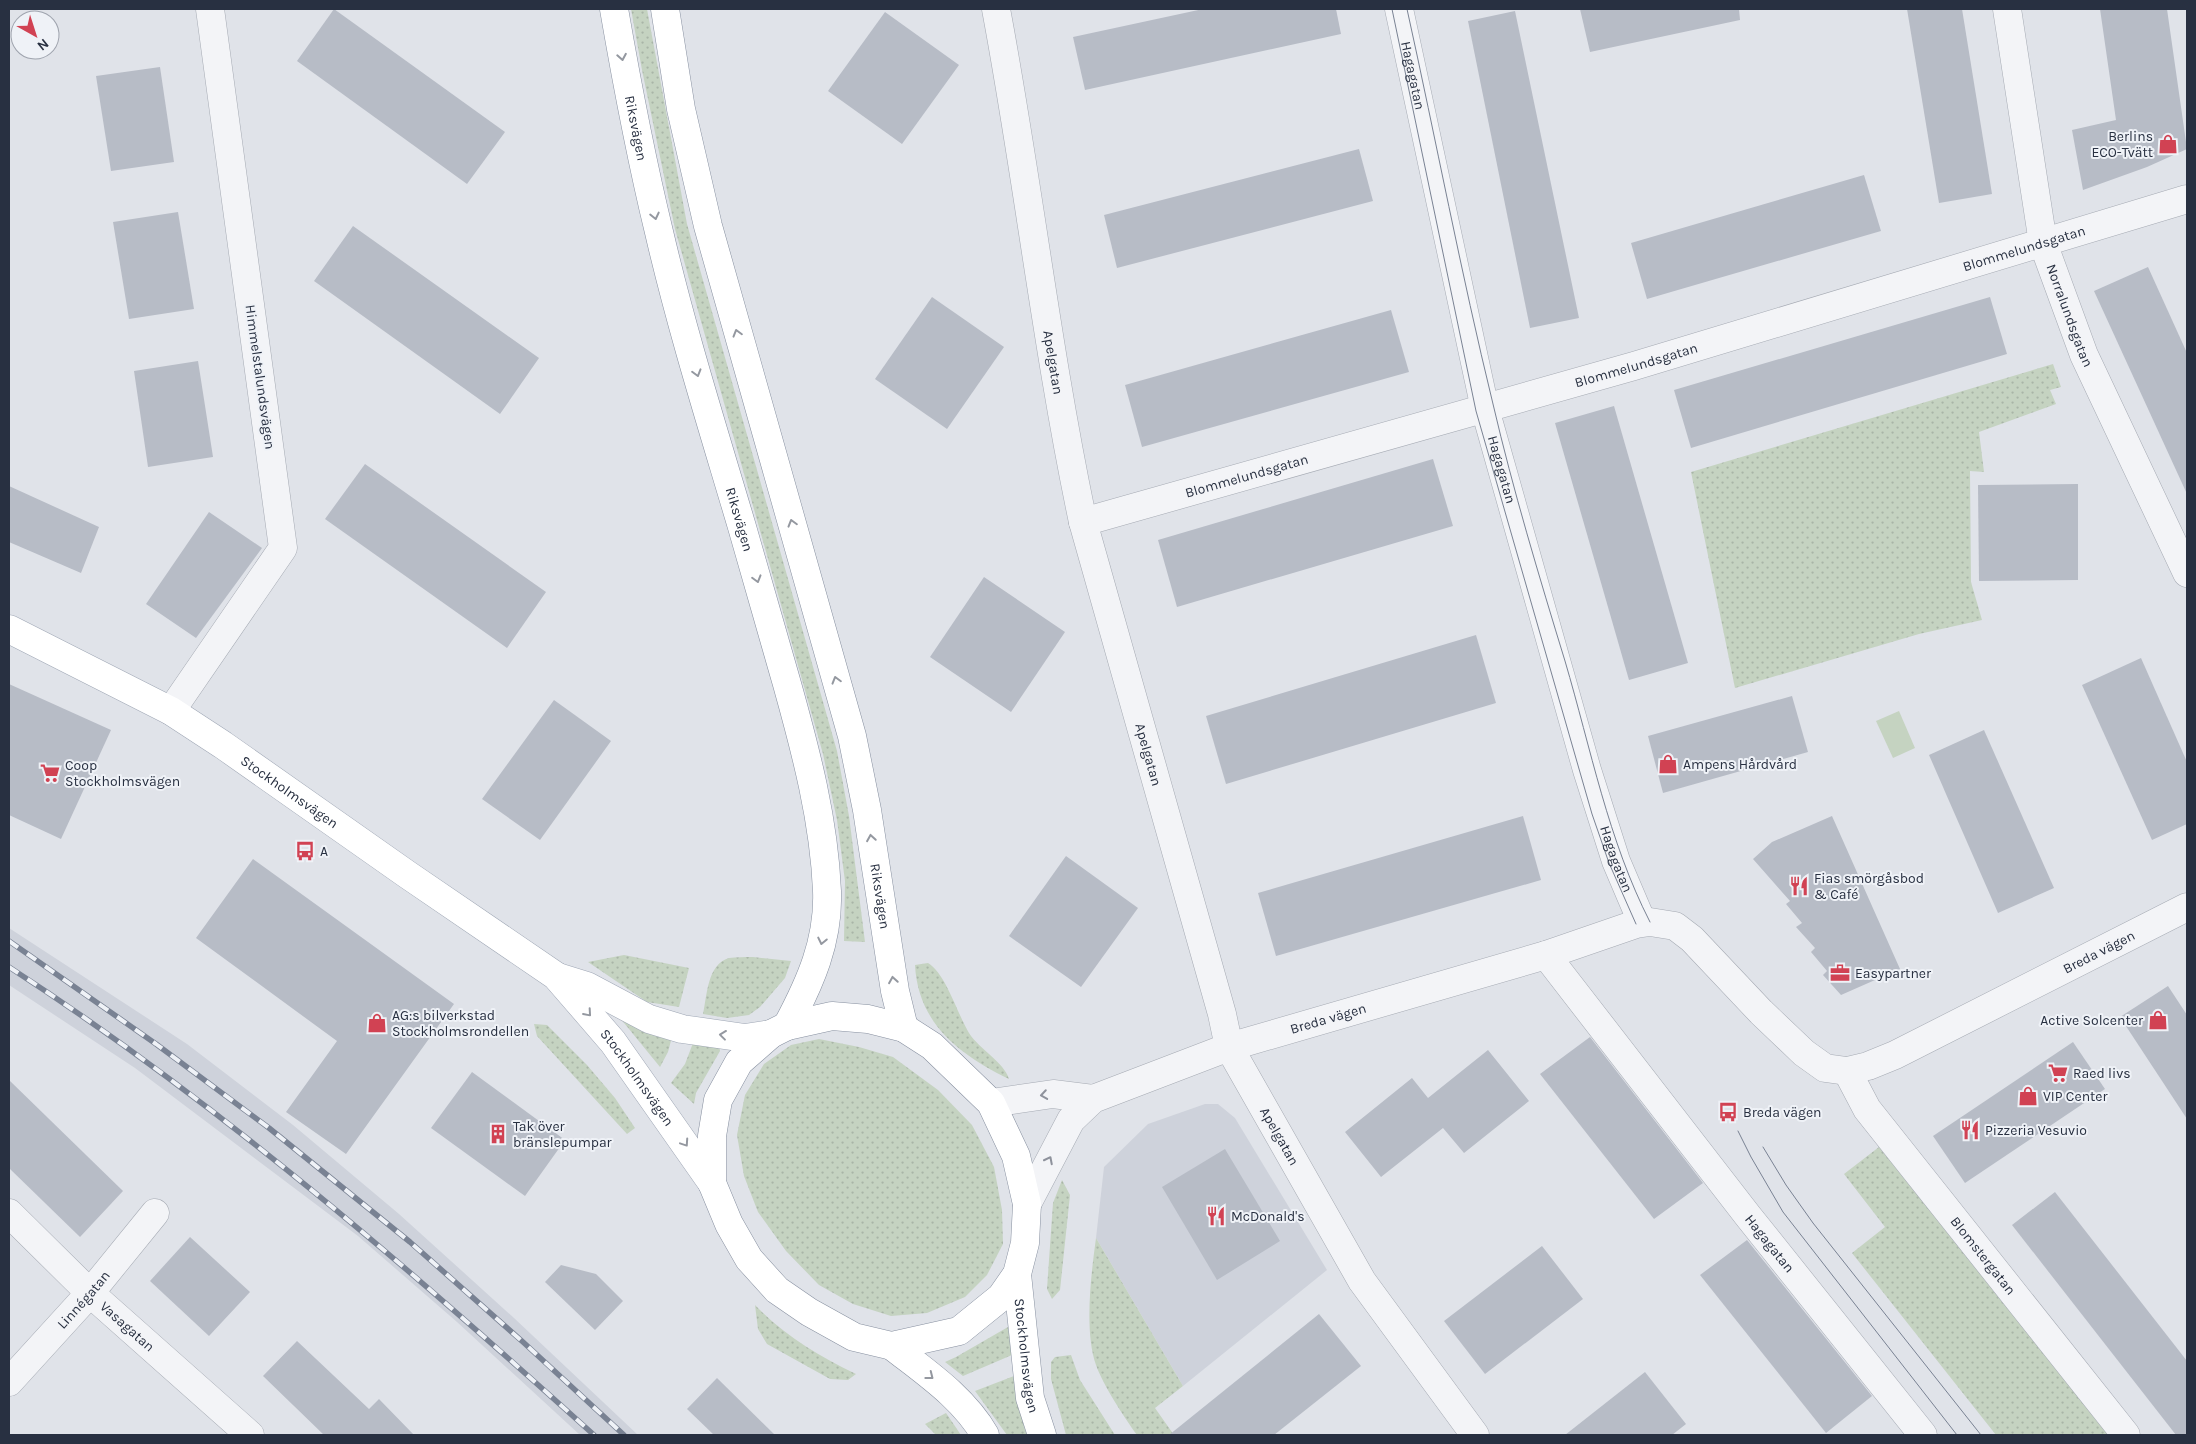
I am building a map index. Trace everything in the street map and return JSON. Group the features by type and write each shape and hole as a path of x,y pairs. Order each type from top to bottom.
{"main road":[{"name":"Riksvägen","path":"614,9 634,124 659,234 688,342 804,744 822,826 827,893 826,923 819,957 807,988 779,1030"},
{"name":"Riksvägen","path":"665,9 681,110 708,226 852,736 867,810 895,991 904,1028"},
{"name":"Stockholmsvägen","path":"9,630 171,711 556,976 613,1042 712,1182"},
{"name":"Stockholmsvägen","path":"556,976 587,986 648,1019 684,1030 745,1038 832,1016 868,1020 904,1028"},
{"path":"892,1346 959,1331 1001,1297 1017,1274 1025,1243 1027,1204 1016,1156 991,1103 932,1046 904,1028"},
{"path":"779,1030 738,1062 718,1100 712,1136 712,1182 729,1224 750,1259 777,1290 809,1312 854,1337 892,1346 954,1396 985,1435"},
{"name":"Stockholmsvägen","path":"1017,1274 1030,1398 1042,1435"}],"street":[{"name":"Himmelstalundsvägen","path":"171,711 283,548 210,9"},
{"name":"Apelgatan","path":"996,9 1017,121 1070,458 1083,522 1230,1047 1362,1281 1475,1435"},
{"name":"Hagagatan","path":"1398,9 1485,409 1587,770 1616,861 1642,922"},
{"name":"Norralundsgatan","path":"2007,9 2043,243 2084,355 2187,573"},
{"name":"Blommelundsgatan","path":"1083,522 1485,409 2187,199"},
{"name":"Breda vägen","path":"1027,1204 1071,1120 1093,1100 1230,1047 1546,955 1642,922 1675,926 1692,939 1761,1012 1804,1053 1825,1068 1847,1071 1868,1066 1894,1055 2187,907"},
{"name":"Hagagatan","path":"1546,955 1748,1216 1923,1435"},
{"name":"Blomstergatan","path":"1847,1071 1867,1109 2126,1435"},
{"name":"Breda vägen","path":"991,1103 1053,1094 1093,1100"},
{"name":"Vasagatan","path":"9,1213 90,1293 250,1435"},
{"name":"Linnégatan","path":"9,1382 90,1293 155,1213"}],"shaded area":[{"path":"9,928 187,1044 293,1125 399,1214 514,1318 638,1435 580,1435 457,1322 358,1236 135,1068 9,985"},
{"path":"1205,1104 1218,1104 1235,1118 1327,1270 1183,1386 1096,1238 1104,1167 1148,1124"}],"green space":[{"path":"631,9 647,9 687,224 837,751 849,816 865,942 844,941 845,881 837,820 823,754 675,229"},
{"path":"2053,364 2061,387 2050,390 2056,404 1979,432 1984,472 1970,471 1971,582 1982,620 1919,634 1735,688 1691,472"},
{"path":"1899,711 1915,748 1893,758 1876,721"},
{"path":"624,955 689,968 679,1007 647,1002 588,962"},
{"path":"753,957 791,961 785,978 760,1007 749,1015 727,1018 703,1014 709,982 716,967 722,961 729,958"},
{"path":"928,963 946,985 969,1033 997,1061 1009,1079 991,1070 959,1048 933,1021 924,1004 918,986 915,965"},
{"path":"620,1018 672,1037 668,1052 660,1067"},
{"path":"534,1024 547,1025 587,1065 615,1098 635,1128 627,1134 537,1036"},
{"path":"819,1039 859,1047 893,1057 938,1090 972,1125 994,1167 1002,1210 1003,1244 987,1275 965,1297 927,1313 891,1316 853,1304 819,1285 786,1251 758,1212 744,1176 737,1135 745,1095 764,1064 791,1045"},
{"path":"693,1043 719,1044 720,1051 696,1093 694,1104 671,1083 685,1064"},
{"path":"1879,1147 2110,1435 1996,1435 1852,1253 1885,1227 1844,1174"},
{"path":"1062,1180 1070,1195 1060,1290 1052,1299 1047,1289 1053,1203"},
{"path":"1096,1238 1183,1386 1155,1408 1174,1435 1137,1435 1099,1373 1092,1351 1089,1320"},
{"path":"755,1305 802,1344 856,1374 848,1380 830,1379 767,1344 758,1329"},
{"path":"1008,1327 1012,1355 963,1376 945,1362 956,1357"},
{"path":"1071,1355 1080,1380 1115,1435 1066,1435 1051,1379 1051,1362 1055,1357"},
{"path":"1014,1376 1027,1435 1007,1435 975,1391"},
{"path":"946,1413 961,1435 936,1435 925,1424"}],"building":[{"path":"334,9 505,132 467,184 297,61"},
{"path":"1203,9 1336,9 1341,34 1085,90 1073,37"},
{"path":"1580,9 1739,9 1740,20 1590,52"},
{"path":"1907,9 1962,9 1992,194 1939,203"},
{"path":"2100,9 2167,9 2187,149 2147,167 2083,190 2072,130 2116,120"},
{"path":"1515,11 1579,318 1530,328 1468,21"},
{"path":"885,12 959,65 902,144 828,91"},
{"path":"160,67 174,162 111,171 96,76"},
{"path":"1359,149 1373,201 1117,268 1104,215"},
{"path":"1864,175 1881,231 1647,299 1631,243"},
{"path":"178,212 194,309 129,319 113,222"},
{"path":"353,226 539,358 500,414 314,281"},
{"path":"2148,267 2187,353 2187,494 2094,291"},
{"path":"932,297 1004,347 947,429 875,379"},
{"path":"1990,297 2007,354 1691,448 1674,390"},
{"path":"1391,310 1409,372 1142,447 1125,385"},
{"path":"198,361 213,457 148,467 134,371"},
{"path":"1614,406 1688,663 1629,680 1555,423"},
{"path":"1433,459 1453,526 1177,607 1158,540"},
{"path":"365,464 546,592 507,648 325,519"},
{"path":"2078,484 2078,580 1979,581 1978,485"},
{"path":"9,486 99,527 81,573 9,542"},
{"path":"209,512 262,548 196,638 146,604"},
{"path":"984,577 1065,632 1011,712 930,657"},
{"path":"1476,635 1496,703 1226,784 1206,716"},
{"path":"2141,658 2187,762 2187,824 2152,840 2082,685"},
{"name":"Coop Stockholmsvägen","path":"9,684 111,730 61,839 9,815"},
{"path":"1792,696 1808,752 1663,793 1648,736"},
{"path":"554,700 611,741 540,840 482,799"},
{"path":"1984,730 2054,888 1998,913 1929,755"},
{"path":"1523,816 1541,880 1276,956 1258,893"},
{"path":"1832,816 1900,969 1841,995 1823,975 1827,971 1811,952 1815,948 1796,927 1802,923 1786,904 1790,901 1753,859 1772,842"},
{"path":"1066,856 1138,908 1081,987 1009,936"},
{"name":"AG:s bilverkstad Stockholmsrondellen","path":"253,859 454,1004 346,1154 286,1112 337,1041 196,938"},
{"path":"2168,986 2187,1015 2187,1119 2120,1017"},
{"path":"1590,1037 1703,1183 1654,1219 1540,1074"},
{"path":"2073,1042 2105,1089 1965,1183 1933,1136"},
{"path":"1488,1050 1529,1101 1464,1153 1443,1128 1381,1177 1345,1132 1412,1078 1428,1098"},
{"name":"Tak över bränslepumpar","path":"472,1072 565,1140 525,1196 431,1128"},
{"path":"9,1080 123,1191 80,1237 9,1168"},
{"path":"1225,1149 1280,1241 1217,1280 1162,1187"},
{"path":"2055,1192 2187,1361 2187,1435 2176,1435 2012,1225"},
{"path":"190,1237 250,1292 209,1336 150,1281"},
{"path":"1747,1240 1872,1396 1826,1433 1700,1275"},
{"path":"1542,1246 1583,1299 1485,1374 1444,1321"},
{"path":"561,1265 596,1274 623,1301 595,1330 545,1282"},
{"path":"1319,1314 1361,1366 1274,1435 1169,1435"},
{"path":"297,1341 369,1409 379,1399 414,1435 324,1435 263,1376"},
{"path":"1645,1372 1686,1424 1672,1435 1565,1435"},
{"path":"717,1378 775,1435 714,1435 687,1409"}],"tram line":[{"path":"1392,9 1476,411 1592,814 1609,863 1636,924"},
{"path":"1407,9 1470,305 1509,468 1612,827 1635,891 1650,922"},
{"path":"1738,1131 1783,1212 1957,1435"},
{"path":"1763,1147 1786,1185 1813,1223 1981,1435"}],"railway":[{"path":"9,941 156,1044 269,1128 410,1242 624,1435"},
{"path":"9,967 87,1019 163,1074 311,1189 383,1249 594,1435"}],"place":[{"name":"Berlins ECO-Tvätt","path":"2168,144"},
{"name":"Ampens Hårdvård","path":"1668,764"},
{"name":"Coop Stockholmsvägen","path":"50,773"},
{"name":"A","path":"305,851"},
{"name":"Fias smörgåsbod & Café","path":"1799,886"},
{"name":"Easypartner","path":"1840,973"},
{"name":"Active Solcenter","path":"2158,1020"},
{"name":"AG:s bilverkstad Stockholmsrondellen","path":"377,1023"},
{"name":"Raed livs","path":"2058,1073"},
{"name":"VIP Center","path":"2028,1096"},
{"name":"Breda vägen","path":"1728,1112"},
{"name":"Pizzeria Vesuvio","path":"1970,1130"},
{"name":"Tak över bränslepumpar","path":"498,1134"},
{"name":"McDonald's","path":"1216,1216"}]}
